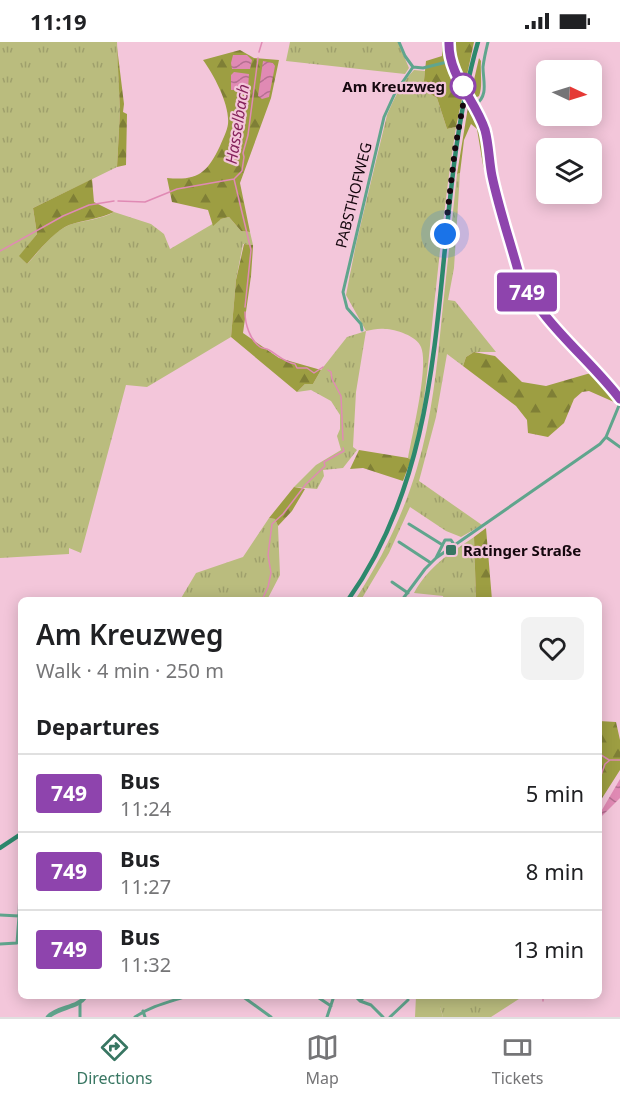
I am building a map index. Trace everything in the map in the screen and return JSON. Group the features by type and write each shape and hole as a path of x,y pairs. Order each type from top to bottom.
{"main road":[{"path":"350,597 373,560 394,515 410,473 422,425 432,359 455,149 478,42"},
{"path":"0,848 18,836"}],"street":[{"path":"399,42 413,67 423,68 451,61"},
{"path":"449,42 451,61 462,85"},
{"path":"475,105 485,91 483,68 488,42"},
{"name":"PABSTHOFWEG","path":"362,330 361,324 347,308 343,292 384,117 395,93 413,67"},
{"path":"404,597 436,558 585,456 606,437 620,401 606,382 547,319 525,287 519,274 492,177 486,137 470,97"},
{"path":"606,437 620,447"},
{"path":"410,524 441,544"},
{"path":"436,558 441,544 447,539 451,540 455,546"},
{"path":"399,542 430,563"},
{"path":"392,582 408,592"},
{"path":"0,915 18,916"},
{"path":"0,944 14,945 17,943 18,934"},
{"path":"48,1017 61,1008 80,1003 83,999"},
{"path":"135,1017 150,1007 179,999"},
{"path":"246,999 271,1017"},
{"path":"320,999 331,1006"},
{"path":"327,1017 333,999"},
{"path":"390,1017 408,1000"},
{"path":"360,1001 371,1005 383,1017"},
{"path":"80,1003 80,1017"},
{"path":"143,1011 145,1017"}],"green space":[{"path":"0,42 117,42 120,111 117,167 33,208 37,234 20,256 27,264 51,237 63,228 114,212 151,224 164,234 170,249 221,219 229,217 241,231 250,232 253,245 243,244 236,280 231,337 147,387 126,385 81,553 69,548 69,554 0,558"},
{"path":"290,42 398,42 409,68 405,74 286,61"},
{"path":"442,42 474,42 456,127 447,129 437,98 423,90 426,61 442,56"},
{"path":"117,47 123,112 127,114 126,165 117,167 120,111"},
{"path":"240,50 254,58 279,60 271,98 240,183 250,232 241,231 229,217 221,219 213,226 208,210 172,202 167,178 178,179 194,176 211,163 227,129 228,116 220,90 203,60"},
{"path":"479,58 481,88 479,96 475,98 471,93"},
{"path":"414,70 425,71 423,90 437,98 447,129 456,127 443,221 425,388 420,424 411,460 408,458 423,369 421,347 410,336 400,332 389,329 366,331 346,295 356,244 387,115 398,91 409,75"},
{"path":"469,101 481,127 491,187 507,242 483,165 477,129 471,124 464,140 460,173 457,174"},
{"path":"460,173 454,268 448,300 455,301 496,352 474,352 466,357 463,366 447,354 436,417 419,481 482,525 461,537 446,531 410,507 389,553 363,597 357,597 383,553 398,520 427,430 438,353 457,174"},
{"path":"92,179 94,202 114,212 63,228 27,264 19,256 37,234 33,208"},
{"path":"244,244 253,245 253,247 243,333 279,358 321,370 313,384 305,384 297,392 231,337 236,280"},
{"path":"366,331 356,392 353,447 357,450 343,468 323,470 324,476 317,489 294,487 316,465 341,450 337,436 340,429 340,415 331,401 311,390 297,392 305,384 313,384 347,337"},
{"path":"474,352 495,356 522,382 546,386 594,372 617,399 614,402 589,391 582,392 574,399 564,423 548,437 528,433 527,420 516,406 463,366 466,357"},
{"path":"359,450 411,460 403,481 363,468 350,469"},
{"path":"294,487 305,489 292,511 278,526 275,519 269,518"},
{"path":"269,518 275,519 278,526 280,575 269,597 182,597 196,573 243,557"},
{"path":"486,528 492,597 476,597 474,537"},
{"path":"474,537 476,597 443,597 414,593 426,575 448,555"},
{"path":"602,721 616,722 620,740 620,770 602,798"},
{"path":"416,999 440,999 443,1017 415,1017"},
{"path":"440,999 519,999 491,1017 443,1017"}],"water":[{"path":"233,55 247,55 252,60 250,69 232,69"},
{"path":"263,61 273,63 275,66 269,97 262,99 258,96"},
{"path":"234,72 249,74 248,89 231,90 231,75"},
{"path":"620,779 620,798 602,816 602,810"}],"waterway":[{"name":"Hasselbach","path":"259,52 262,42"},
{"name":"Hasselbach","path":"118,201 145,202 177,189 234,179 242,171 258,58"},
{"path":"234,179 251,250 245,307"},
{"name":"Hasselbach","path":"0,251 63,216 89,205 114,201"},
{"path":"245,312 249,331 253,340 260,347 295,364 297,368 307,368 314,373 323,367"},
{"path":"328,370 341,396 343,440"},
{"path":"263,597 271,573 268,555 272,524 283,514 306,484 325,466 324,462 344,451 343,448"},
{"path":"602,756 609,760"},
{"path":"602,773 605,764 610,760 620,760"}],"bus line":[{"name":"749","path":"449,42 449,55 455,74 480,116 488,142 492,177 519,274 525,287 547,319 620,399"}],"place":[{"name":"Am Kreuzweg","path":"463,86"},
{"name":"Ratinger Straße","path":"451,550"}],"route":[{"path":"445,234 455,149 465,94 463,86"}]}
